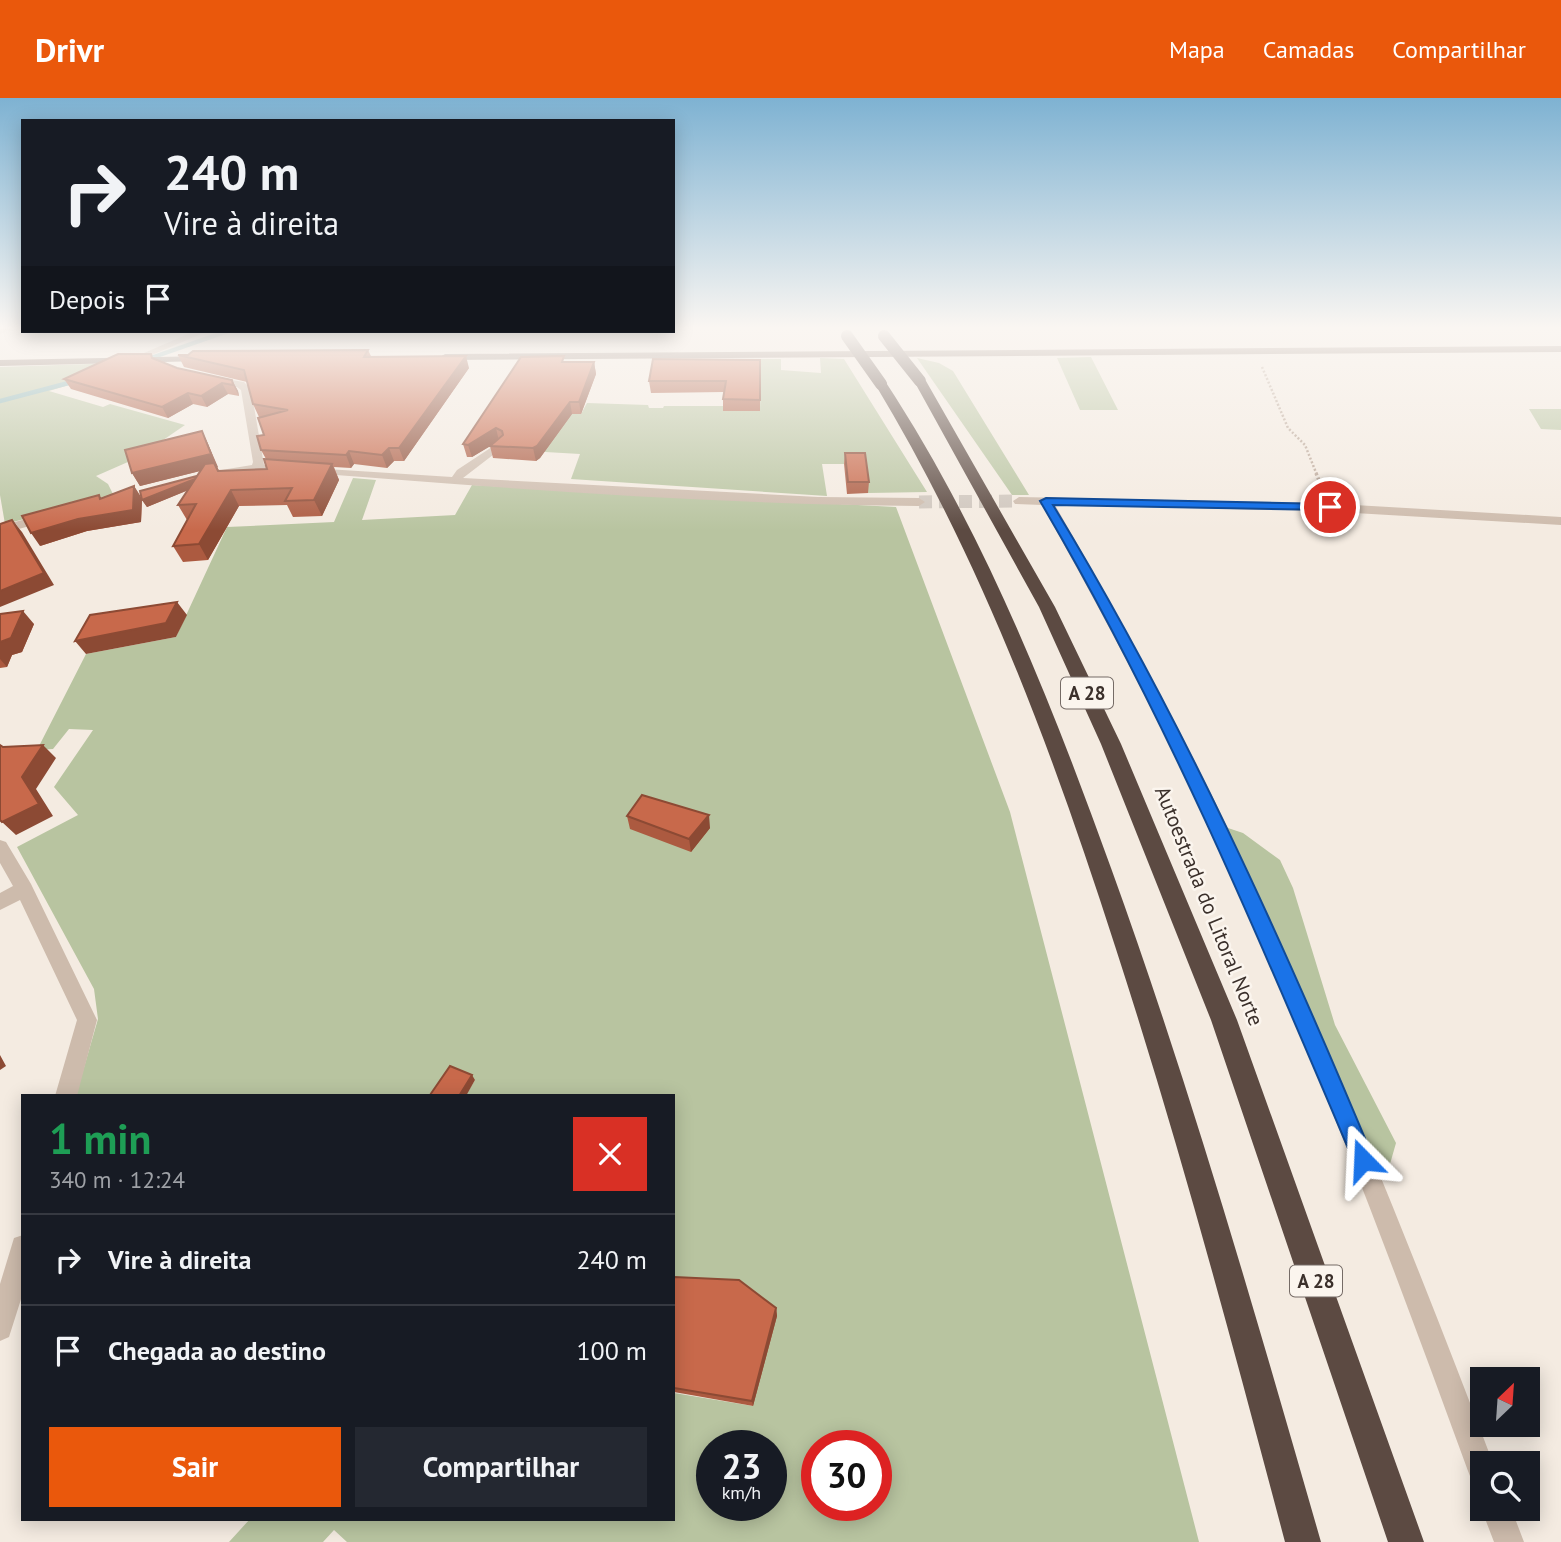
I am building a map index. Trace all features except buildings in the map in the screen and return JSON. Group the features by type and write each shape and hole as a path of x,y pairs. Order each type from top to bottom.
{"highway":[{"name":"A 28","path":"888,396 932,469 970,546 1014,643 1078,804 1169,1072 1231,1279 1303,1542"},
{"name":"Autoestrada do Litoral Norte","path":"929,396 1047,607 1111,744 1224,1020 1406,1542"}],"street":[{"path":"247,396 259,461 257,468"},
{"path":"455,482 461,472 498,446"},
{"path":"193,478 257,468 455,482 818,501 919,502"},
{"path":"1019,501 1330,507 1561,521"},
{"path":"1046,501 1096,586 1154,698 1258,914 1344,1109 1474,1451"},
{"path":"0,530 67,512"},
{"path":"0,847 24,889 87,1020 67,1094"},
{"path":"0,902 24,889"},
{"path":"0,1328 21,1254"},
{"path":"1501,1521 1509,1542"}],"path":[{"path":"1273,396 1288,428 1306,445 1330,507"}],"green space":[{"path":"0,396 67,396 103,407 110,404 185,425 137,458 96,476 108,484 114,496 5,524 0,495"},
{"path":"760,396 867,396 927,492 868,493 863,464 822,464 827,496 571,479 580,454 511,450 572,414 581,414 587,403 648,405 649,408 724,406 760,410"},
{"path":"944,396 969,396 1029,495 1012,495"},
{"path":"1074,396 1111,396 1118,410 1080,410"},
{"path":"1529,409 1561,409 1561,430 1541,429"},
{"path":"353,478 376,480 362,520 455,515 472,485 896,507 1010,812 1199,1542 347,1542 334,1530 323,1542 229,1542 248,1521 675,1521 675,1393 753,1406 675,1288 675,1094 467,1094 475,1080 440,1094 76,1094 98,1019 94,989 17,847 78,815 54,787 93,730 69,729 53,749 37,750 86,654 176,637 227,527 334,522"},
{"path":"1222,826 1243,833 1280,860 1293,888 1335,1025 1396,1143 1390,1164 1374,1165"}],"waterway":[{"path":"0,401 18,396"}],"tunnel":[{"path":"919,502 1019,501"}],"route":[{"path":"1330,507 1046,501 1096,586 1154,698 1258,914 1344,1109 1363,1160"}]}
